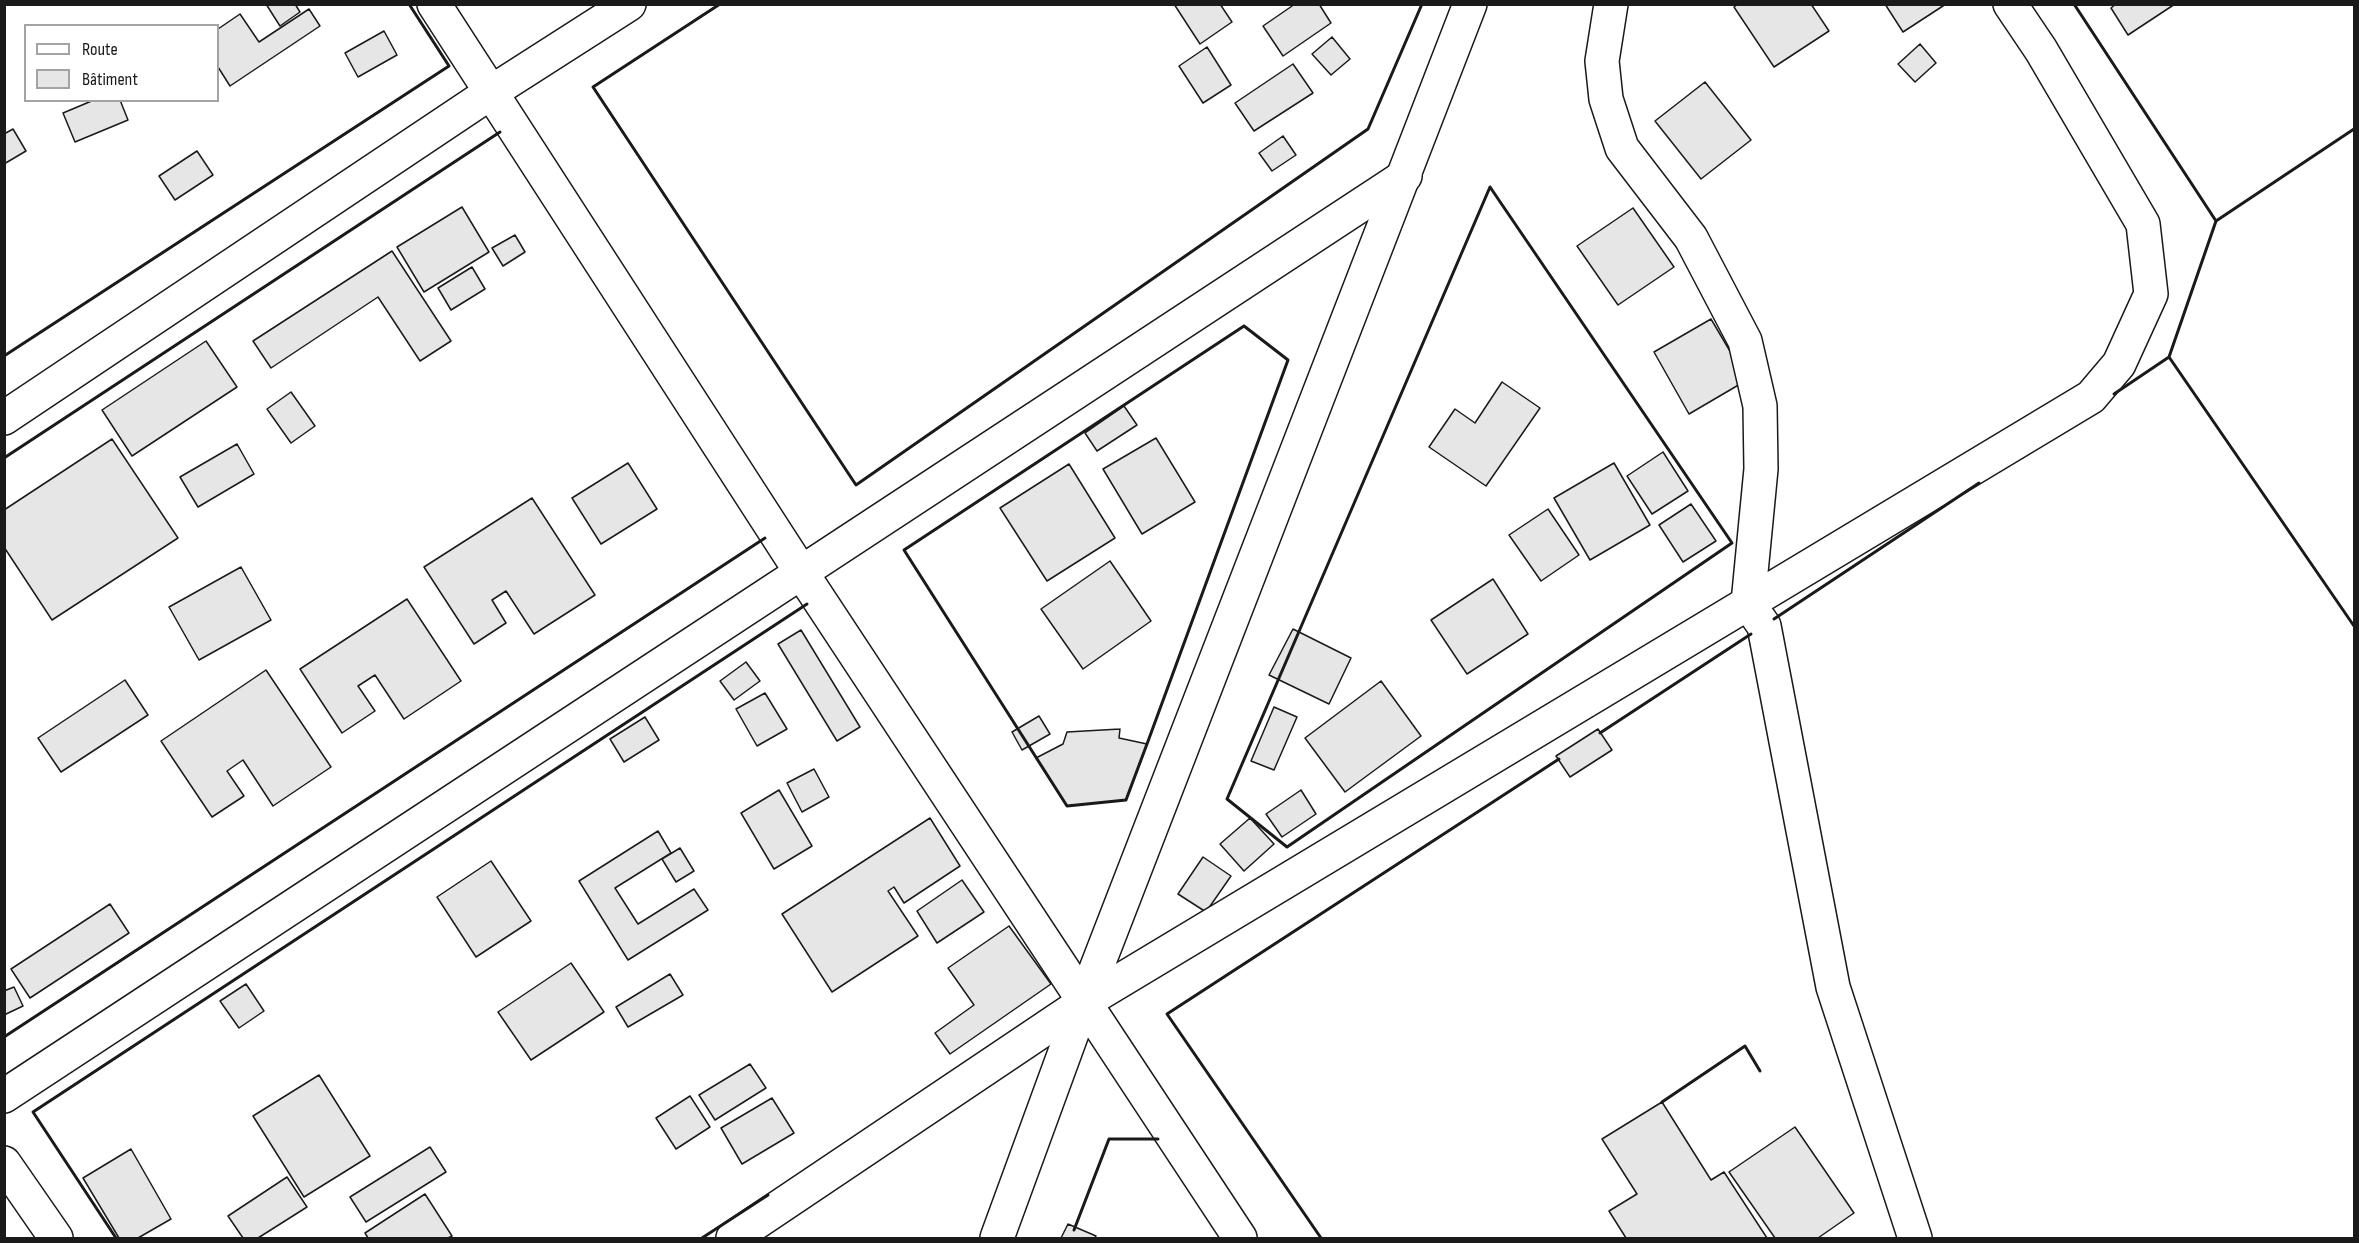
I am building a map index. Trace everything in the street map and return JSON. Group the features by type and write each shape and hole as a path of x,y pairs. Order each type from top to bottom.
{"street":[{"path":"434,4 801,572 1240,1239"},
{"path":"4,418 490,93 629,4"},
{"path":"997,1239 1083,1003 1470,4"},
{"path":"1611,4 1602,61 1606,99 1622,148 1691,238 1745,341 1748,352 1760,406 1761,469 1748,603 1764,626 1833,987 1915,1239"},
{"path":"733,1239 1083,1003 2091,397 2119,364 2151,294 2143,224 2041,50 2010,4"},
{"path":"4,1096 1405,176"},
{"path":"4,1163 56,1239"}],"building":[{"path":"266,4 295,4 300,12 280,26"},
{"path":"1174,4 1220,4 1232,22 1200,44"},
{"path":"1295,4 1319,4 1331,23 1283,56 1263,26"},
{"path":"1738,4 1811,4 1829,31 1774,67 1734,7"},
{"path":"1885,4 1946,4 1903,32"},
{"path":"2116,4 2175,4 2128,35 2111,8"},
{"path":"309,9 320,26 230,86 219,69 219,28 240,14 259,42"},
{"path":"384,31 397,55 358,77 345,53"},
{"path":"1332,37 1350,59 1331,75 1312,54"},
{"path":"1920,44 1936,63 1915,82 1898,64"},
{"path":"1207,47 1231,85 1203,103 1179,66"},
{"path":"1293,64 1313,93 1254,131 1235,103"},
{"path":"1705,82 1751,140 1701,179 1655,121"},
{"path":"89,102 121,102 128,120 75,142 63,113"},
{"path":"13,129 26,151 4,164 4,134"},
{"path":"1283,136 1296,155 1272,171 1259,153"},
{"path":"197,151 213,175 175,200 159,176"},
{"path":"462,207 489,252 424,292 397,247"},
{"path":"1633,208 1674,267 1618,305 1577,246"},
{"path":"515,235 525,252 503,266 492,248"},
{"path":"392,251 451,341 420,361 378,297 271,368 253,341"},
{"path":"472,267 485,289 451,310 438,288"},
{"path":"1711,319 1747,380 1689,414 1654,352"},
{"path":"206,341 237,387 132,456 102,410"},
{"path":"1502,382 1540,408 1486,486 1429,447 1455,409 1475,423"},
{"path":"291,392 315,426 291,443 267,409"},
{"path":"1124,406 1137,425 1097,451 1085,433"},
{"path":"1156,438 1195,502 1142,534 1103,469"},
{"path":"112,439 178,538 52,620 4,547 4,510"},
{"path":"237,444 254,474 198,507 180,477"},
{"path":"1663,452 1688,491 1652,514 1627,476"},
{"path":"628,463 657,509 601,544 572,498"},
{"path":"1614,463 1650,525 1590,560 1554,498"},
{"path":"1069,464 1115,538 1047,581 1000,508"},
{"path":"532,498 595,595 534,634 506,591 492,600 506,623 474,644 424,567"},
{"path":"1691,504 1716,541 1683,562 1659,525"},
{"path":"1548,509 1579,555 1541,581 1509,535"},
{"path":"1110,561 1151,621 1083,669 1041,609"},
{"path":"241,567 271,620 199,660 169,607"},
{"path":"1493,579 1528,634 1467,674 1431,620"},
{"path":"407,599 461,681 404,719 375,675 358,686 375,711 342,733 300,669"},
{"path":"1293,629 1351,658 1329,704 1269,675"},
{"path":"801,630 860,727 837,741 778,644"},
{"path":"746,662 760,681 734,700 720,681"},
{"path":"266,670 331,767 273,806 243,760 227,771 244,796 212,817 161,741"},
{"path":"125,680 148,715 61,772 38,738"},
{"path":"1381,681 1421,736 1345,792 1305,738"},
{"path":"765,693 787,729 757,746 736,709"},
{"path":"1274,707 1297,717 1274,770 1251,761"},
{"path":"1039,716 1050,734 1022,750 1012,732"},
{"path":"645,717 659,740 624,762 610,739"},
{"path":"1120,729 1119,738 1147,744 1126,800 1067,806 1036,758 1063,744 1067,732"},
{"path":"1598,729 1612,750 1570,777 1556,756"},
{"path":"814,769 829,797 802,812 787,783"},
{"path":"779,790 812,846 774,869 741,813"},
{"path":"1301,790 1316,814 1282,837 1266,814"},
{"path":"930,818 960,866 904,903 894,887 888,891 918,936 832,992 782,914"},
{"path":"1250,818 1274,844 1244,871 1220,844"},
{"path":"658,831 671,853 615,888 638,924 694,889 708,910 628,960 579,881"},
{"path":"680,848 694,871 676,882 662,859"},
{"path":"1203,857 1231,876 1206,912 1178,894"},
{"path":"491,861 531,921 476,957 437,897"},
{"path":"962,880 984,912 937,943 917,911"},
{"path":"110,904 129,933 30,998 11,969"},
{"path":"1009,926 1051,984 950,1054 935,1033 974,1005 948,968"},
{"path":"571,963 604,1012 531,1060 498,1012"},
{"path":"670,974 683,995 628,1027 616,1007"},
{"path":"246,984 264,1011 239,1028 220,1001"},
{"path":"14,987 23,1006 4,1015 4,991"},
{"path":"750,1064 766,1088 715,1120 699,1095"},
{"path":"319,1075 370,1156 304,1197 253,1116"},
{"path":"690,1096 710,1127 676,1149 656,1118"},
{"path":"772,1098 794,1133 742,1164 721,1128"},
{"path":"1662,1102 1711,1180 1724,1172 1767,1238 1626,1238 1609,1211 1637,1194 1602,1139"},
{"path":"1795,1127 1854,1213 1818,1238 1775,1238 1729,1172"},
{"path":"430,1147 446,1172 366,1222 350,1197"},
{"path":"131,1149 171,1219 138,1238 119,1238 83,1178"},
{"path":"287,1177 307,1207 258,1238 243,1238 228,1216"},
{"path":"425,1194 452,1236 448,1238 368,1238 365,1233"},
{"path":"1068,1224 1096,1236 1095,1238 1061,1238"}],"wall":[{"path":"4,356 449,66 409,4"},
{"path":"720,4 593,87 856,485 1368,129 1422,4"},
{"path":"2074,4 2216,221 2354,129"},
{"path":"4,458 500,132"},
{"path":"1490,187 1732,543 1287,847 1227,799 1490,187"},
{"path":"2114,394 2169,357 2216,221"},
{"path":"1244,326 1288,360 1147,744 1126,800 1067,806 904,550 1244,326"},
{"path":"2169,357 2354,626"},
{"path":"1774,619 1979,483"},
{"path":"4,1037 765,538"},
{"path":"116,1238 33,1112 807,604"},
{"path":"1600,733 1751,634"},
{"path":"1321,1238 1167,1014 1559,759"},
{"path":"1662,1102 1745,1046 1760,1071"},
{"path":"1074,1230 1109,1139 1158,1139"},
{"path":"702,1238 768,1195"}]}
